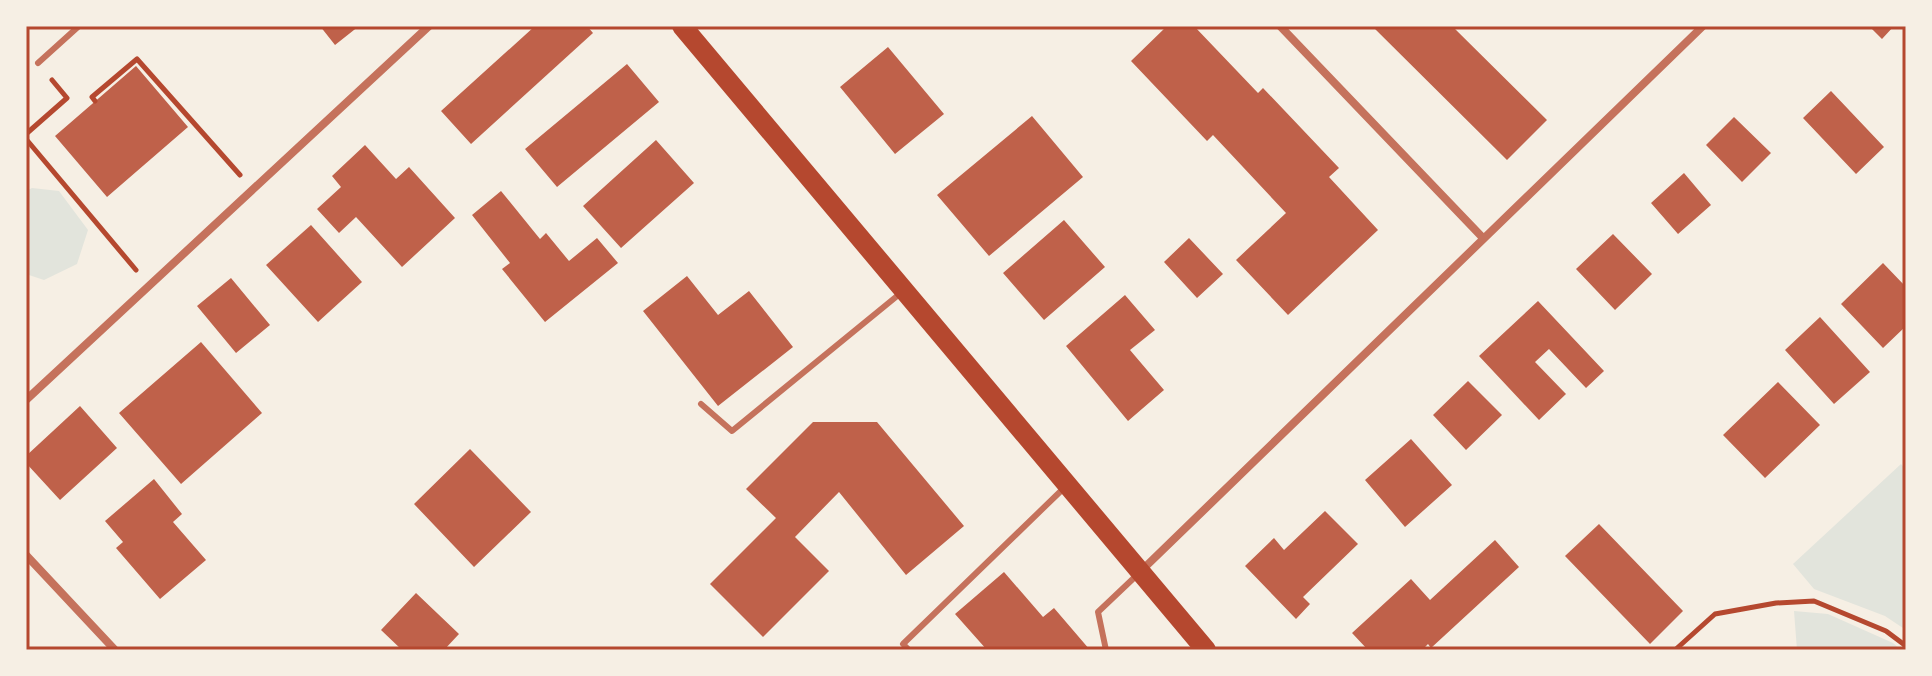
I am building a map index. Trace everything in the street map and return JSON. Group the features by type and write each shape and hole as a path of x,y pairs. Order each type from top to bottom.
{"main road":[{"path":"682,26 1206,650"}],"street":[{"path":"26,400 429,26"},
{"path":"1280,26 1483,238"},
{"path":"1140,571 1703,26"},
{"path":"26,555 115,650"}],"lane":[{"path":"38,63 79,26"},
{"path":"701,404 732,431 905,289"},
{"path":"909,650 903,644 1068,484"},
{"path":"1106,650 1098,612 1140,571"}],"path":[{"path":"95,101 92,97 137,59 254,190"},
{"path":"38,63 67,98 26,137 150,286"},
{"path":"1675,650 1715,614 1776,603 1814,601 1886,631 1906,646"}],"shaded area":[{"path":"32,188 59,191 88,230 77,264 44,280 26,274 26,191"},
{"path":"1901,464 1906,470 1906,630 1885,616 1814,589 1793,564"},
{"path":"1794,611 1828,614 1893,643 1901,650 1797,650"}],"building":[{"path":"320,26 359,26 335,45"},
{"path":"535,26 587,26 593,33 471,144 441,111"},
{"path":"1167,26 1194,26 1258,93 1263,88 1339,168 1329,177 1378,230 1288,315 1236,260 1286,213 1213,135 1207,141 1131,61"},
{"path":"1372,26 1452,26 1547,120 1507,160"},
{"path":"1869,26 1894,26 1882,39"},
{"path":"888,47 944,114 895,154 840,87"},
{"path":"627,64 659,102 557,187 525,149"},
{"path":"136,66 188,127 107,197 55,136"},
{"path":"1831,91 1884,147 1856,174 1803,118"},
{"path":"1032,116 1083,177 989,256 937,195"},
{"path":"1734,117 1771,153 1742,182 1706,145"},
{"path":"656,140 694,183 621,248 583,206"},
{"path":"365,145 396,179 409,167 455,218 402,267 356,217 339,233 317,209 341,187 332,176"},
{"path":"1684,173 1711,205 1678,234 1651,203"},
{"path":"501,191 540,239 546,233 569,261 597,238 618,263 545,322 502,269 510,263 472,215"},
{"path":"1064,220 1105,267 1044,320 1003,273"},
{"path":"311,225 362,282 318,322 266,265"},
{"path":"1613,234 1652,274 1615,310 1576,269"},
{"path":"1189,238 1223,274 1197,298 1164,262"},
{"path":"1883,263 1906,287 1906,326 1883,348 1841,304"},
{"path":"687,276 718,315 749,291 793,347 718,406 643,311"},
{"path":"231,278 270,325 236,353 197,306"},
{"path":"1125,295 1155,330 1130,350 1164,390 1128,421 1066,346"},
{"path":"1538,301 1604,371 1586,388 1549,349 1535,362 1566,394 1539,420 1479,356"},
{"path":"1820,317 1870,372 1834,404 1785,350"},
{"path":"201,342 262,413 181,484 119,413"},
{"path":"1468,381 1502,415 1466,450 1433,415"},
{"path":"1778,382 1820,425 1765,478 1723,435"},
{"path":"80,406 117,448 60,500 26,463 26,456"},
{"path":"813,422 877,422 964,526 906,575 839,492 795,537 829,571 763,637 710,584 776,518 746,489"},
{"path":"1411,439 1452,485 1405,527 1365,480"},
{"path":"470,449 531,512 474,567 414,504"},
{"path":"154,479 182,514 173,522 206,560 160,599 116,548 123,542 105,521"},
{"path":"1325,511 1358,544 1303,597 1310,604 1296,619 1245,566 1274,538 1284,550"},
{"path":"1599,524 1683,611 1650,644 1565,556"},
{"path":"1495,540 1519,567 1431,648 1428,644 1422,650 1368,650 1352,633 1411,579 1430,600"},
{"path":"1004,572 1043,617 1054,608 1090,650 987,650 955,614"},
{"path":"416,593 459,634 444,650 402,650 381,630"}]}
